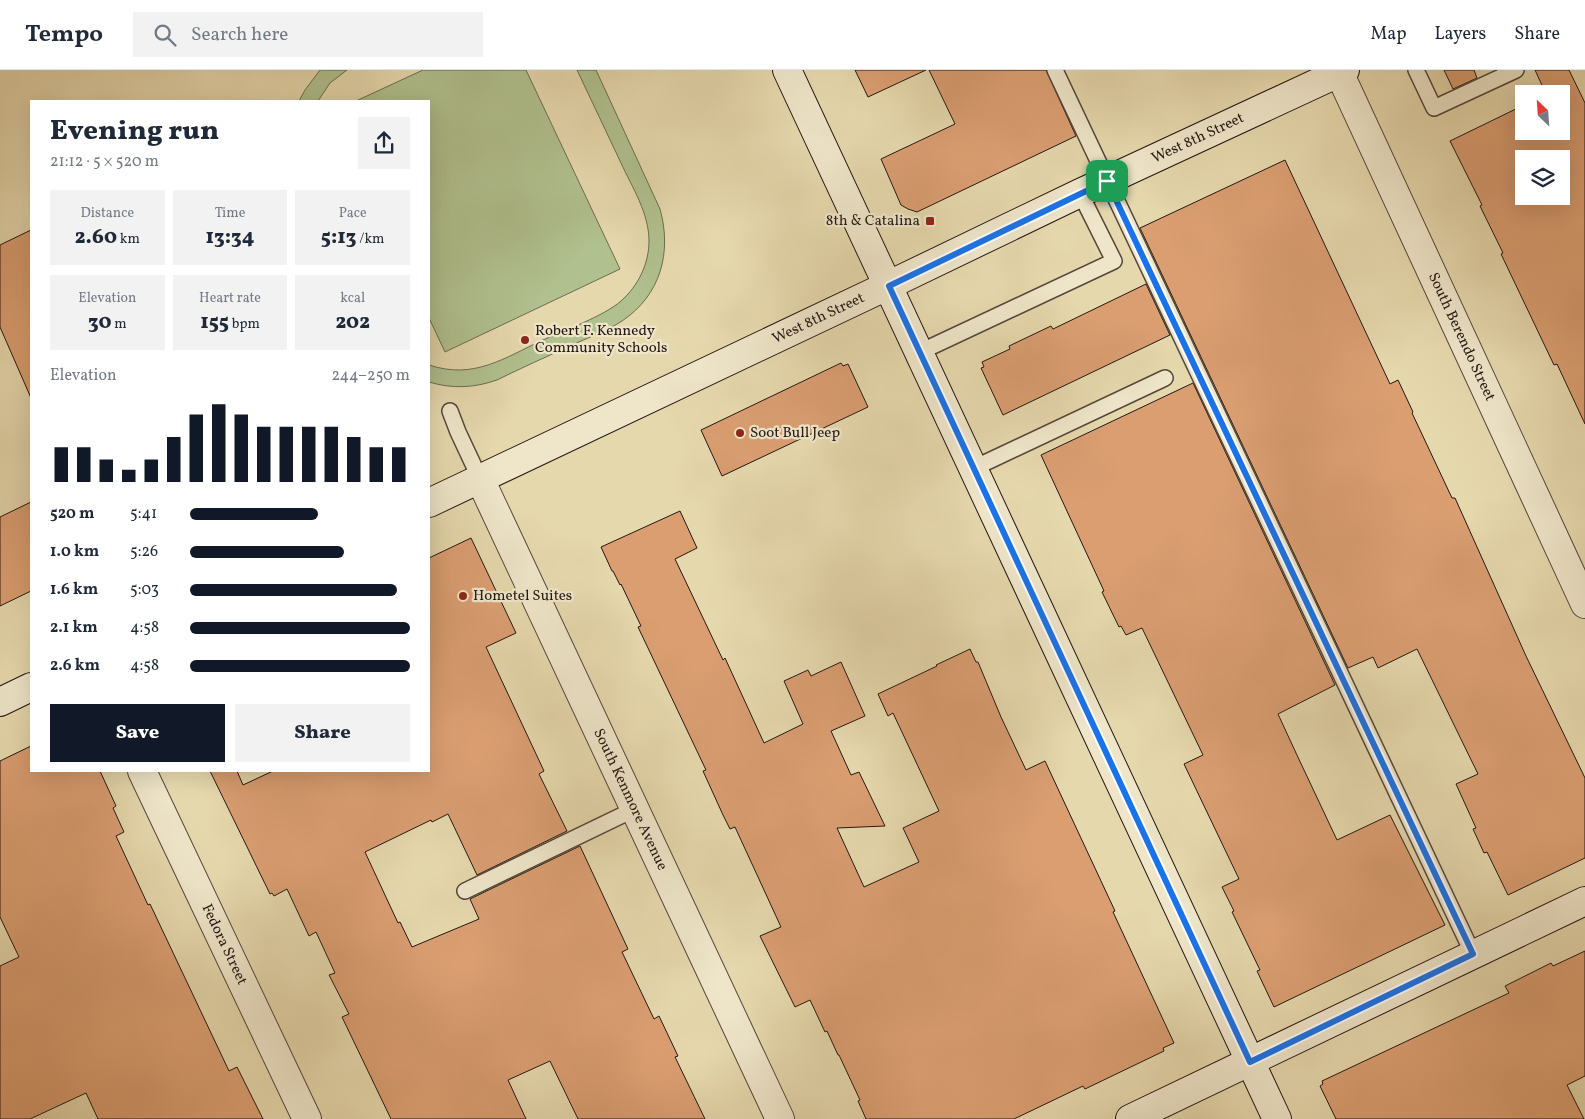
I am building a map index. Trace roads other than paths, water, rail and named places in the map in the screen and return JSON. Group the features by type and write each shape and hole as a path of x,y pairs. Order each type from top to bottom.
{"street":[{"path":"788,70 1277,1119"},
{"name":"West 8th Street","path":"430,502 1341,71"},
{"name":"South Berendo Street","path":"1341,71 1585,604"},
{"name":"South Kenmore Avenue","path":"480,479 780,1119"},
{"path":"0,702 30,687"},
{"name":"Fedora Street","path":"142,772 307,1119"},
{"path":"1130,1119 1585,901"}],"lane":[{"path":"1055,70 1473,954"},
{"path":"1416,70 1434,108 1516,70"},
{"path":"920,352 1114,261 1080,193"},
{"path":"974,468 1165,378"},
{"path":"450,411 480,479"},
{"path":"465,891 635,809"}],"place":[{"name":"8th & Catalina","path":"930,221"},
{"name":"Robert F. Kennedy Community Schools","path":"525,340"},
{"name":"Soot Bull Jeep","path":"740,433"},
{"name":"Hometel Suites","path":"463,596"}]}
